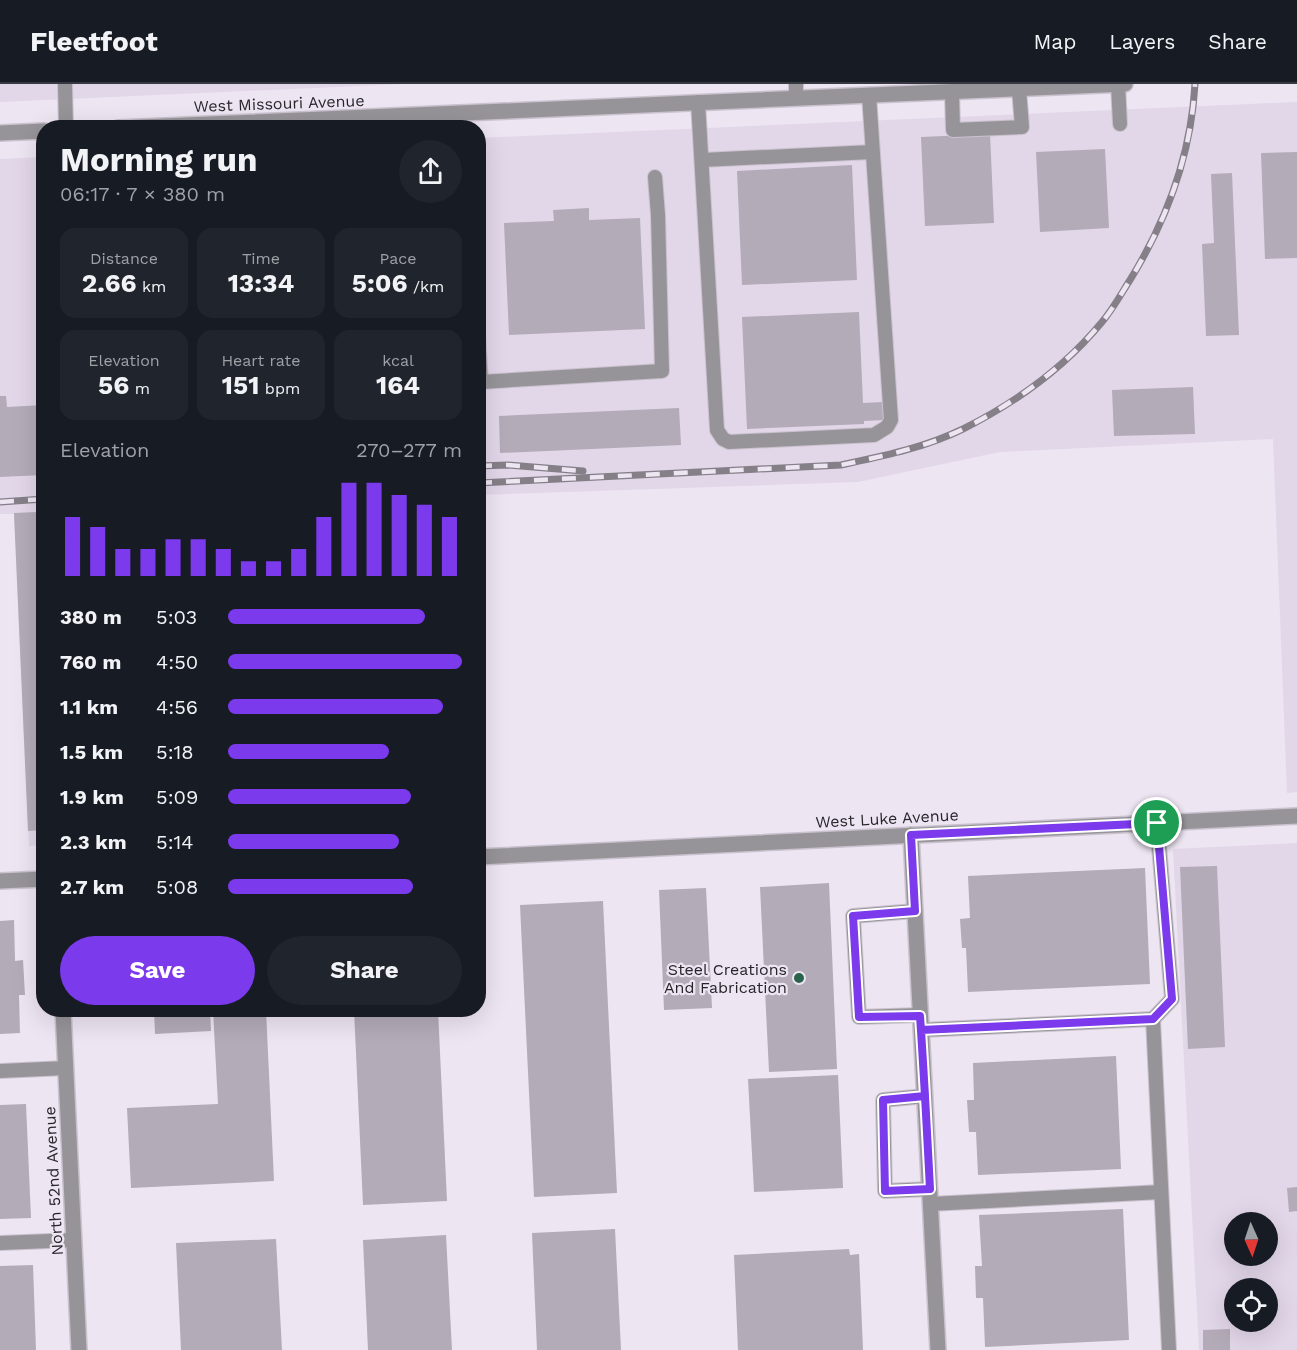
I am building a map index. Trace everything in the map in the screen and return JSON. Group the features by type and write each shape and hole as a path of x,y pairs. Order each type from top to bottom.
{"street":[{"name":"West Missouri Avenue","path":"397,120 699,102 796,91 869,95 936,88 952,92 1125,84"},
{"path":"0,133 36,131"},
{"name":"West Luke Avenue","path":"486,857 1297,816"},
{"path":"911,835 938,1350"},
{"path":"0,881 36,879"},
{"name":"North 52nd Avenue","path":"63,1017 79,1350"}],"lane":[{"path":"65,84 66,120"},
{"path":"1118,84 1120,124"},
{"path":"952,92 953,130 1022,127 1019,89"},
{"path":"699,102 717,430 723,439 729,442 874,435 887,427 891,420 869,95"},
{"path":"702,160 872,152"},
{"path":"486,382 662,371 655,177"},
{"path":"915,911 853,916 859,1017 921,1023 1153,1019 1172,999 1157,823"},
{"path":"1153,1019 1169,1350"},
{"path":"0,1071 66,1068"},
{"path":"925,1096 883,1100 885,1191 930,1196 1161,1192"},
{"path":"0,1243 74,1240"}],"shaded area":[{"path":"0,84 402,84 0,102"},
{"path":"1297,102 1297,792 1287,793 1273,439 1000,452 858,482 486,495 486,138"},
{"path":"36,157 36,846 29,846 14,514 0,514 0,159"},
{"path":"1297,843 1297,1350 1199,1350 1173,849"}],"building":[{"path":"990,134 994,223 925,226 921,137"},
{"path":"1105,149 1109,228 1040,232 1036,152"},
{"path":"1297,152 1297,258 1265,259 1261,153"},
{"path":"852,165 857,280 742,285 737,171"},
{"path":"1232,173 1239,335 1206,336 1202,244 1214,243 1211,174"},
{"path":"589,208 589,220 640,218 645,329 509,335 504,223 554,221 553,210"},
{"path":"859,312 863,403 883,402 884,420 864,421 864,424 747,429 742,317"},
{"path":"1193,387 1195,434 1114,436 1112,390"},
{"path":"0,396 6,396 7,407 36,405 36,475 0,477"},
{"path":"679,408 681,445 500,453 499,416"},
{"path":"36,512 36,830 28,831 14,513"},
{"path":"1217,866 1225,1047 1188,1049 1180,867"},
{"path":"1145,868 1150,984 968,992 966,948 962,948 960,919 970,918 968,876"},
{"name":"Steel Creations And Fabrication","path":"829,883 837,1069 769,1072 760,887"},
{"path":"706,888 712,1008 664,1010 659,890"},
{"path":"603,901 617,1193 534,1197 520,905"},
{"path":"14,920 15,961 23,960 25,995 19,995 20,1033 0,1034 0,921"},
{"path":"154,1017 210,1017 211,1031 155,1034"},
{"path":"213,1017 266,1017 274,1181 131,1188 127,1108 218,1104"},
{"path":"354,1017 438,1017 447,1201 363,1205"},
{"path":"1116,1056 1121,1169 978,1175 976,1132 969,1132 967,1100 974,1100 973,1063"},
{"path":"838,1075 843,1188 754,1192 748,1079"},
{"path":"26,1104 31,1218 0,1219 0,1105"},
{"path":"1297,1187 1297,1211 1289,1212 1287,1188"},
{"path":"1123,1209 1129,1340 985,1347 983,1298 976,1298 975,1266 982,1266 979,1215"},
{"path":"615,1229 621,1350 537,1350 532,1233"},
{"path":"446,1235 452,1350 368,1350 363,1240"},
{"path":"276,1239 282,1350 181,1350 176,1243"},
{"path":"849,1249 850,1255 859,1254 863,1350 738,1350 734,1255"},
{"path":"33,1265 36,1350 0,1350 0,1266"},
{"path":"1224,1329 1224,1332 1230,1332 1230,1350 1203,1350 1203,1330"}],"railway":[{"path":"486,483 841,465 918,446 948,436 982,419 1020,396 1055,369 1088,338 1117,301 1155,234 1175,186 1188,136 1195,84"},
{"path":"486,466 508,465 583,471"},
{"path":"0,502 36,500"}],"place":[{"name":"Steel Creations And Fabrication","path":"799,978"}],"route":[{"path":"1157,823 911,835 915,911 853,916 859,1017 920,1016 925,1096 930,1189 885,1191 883,1100 925,1096 921,1030 1153,1019 1172,999 1157,823"}]}
